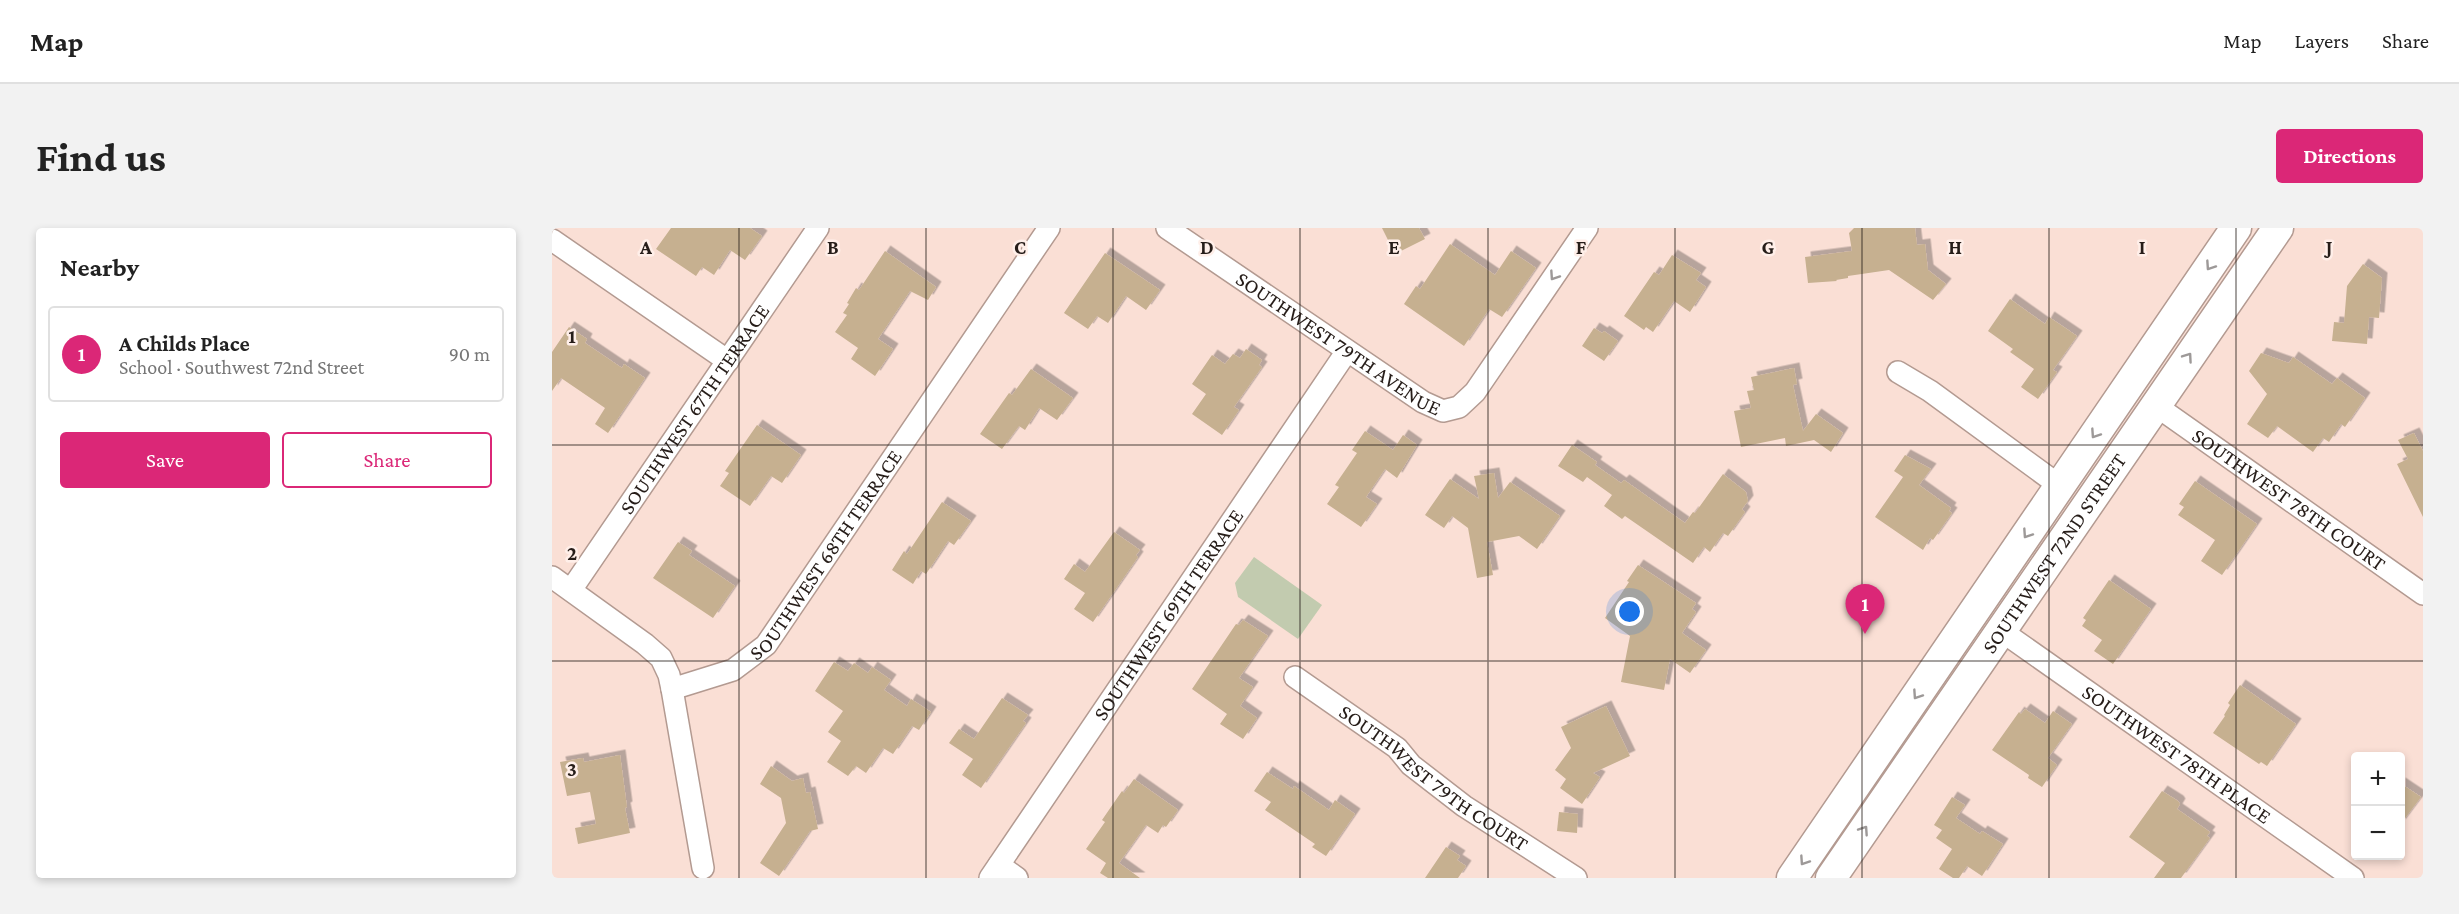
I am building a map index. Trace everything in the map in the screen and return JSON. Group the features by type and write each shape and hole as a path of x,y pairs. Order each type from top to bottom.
{"main road":[{"name":"SOUTHWEST 72ND STREET","path":"1792,878 2236,228"},
{"name":"SOUTHWEST 72ND STREET","path":"1831,878 2278,228"},
{"path":"2128,386 2155,405"}],"street":[{"name":"SOUTHWEST 67TH TERRACE","path":"571,590 818,228"},
{"name":"SOUTHWEST 68TH TERRACE","path":"672,689 734,670 756,654 776,633 1049,228"},
{"name":"SOUTHWEST 79TH AVENUE","path":"1167,228 1411,394 1435,409 1443,411 1460,406 1475,392 1587,228"},
{"path":"552,240 728,362"},
{"name":"SOUTHWEST 69TH TERRACE","path":"994,871 1347,351"},
{"path":"1898,372 1930,391 2060,486"},
{"name":"SOUTHWEST 78TH COURT","path":"2155,405 2423,594"},
{"path":"552,577 661,658 669,675 672,689 703,868"},
{"name":"SOUTHWEST 78TH PLACE","path":"2000,630 2353,878"},
{"name":"SOUTHWEST 79TH COURT","path":"1295,677 1397,748 1412,765 1481,818 1576,878"},
{"path":"994,871 1017,878"}],"green space":[{"path":"1254,557 1322,605 1298,639 1238,597 1235,583"}],"building":[{"path":"671,228 750,228 762,236 745,260 730,250 714,275 702,267 696,276 656,249"},
{"path":"1382,228 1419,228 1425,239 1395,254"},
{"path":"1854,228 1915,228 1917,245 1925,244 1928,270 1946,284 1933,300 1889,270 1848,276 1848,278 1837,281 1808,283 1805,257 1852,251 1849,233"},
{"path":"1450,244 1495,275 1511,251 1536,268 1502,317 1489,309 1464,346 1404,304 1416,286 1420,289"},
{"path":"885,251 936,287 928,300 910,291 878,339 893,349 875,376 851,359 858,348 835,332 847,315 843,313 856,288 859,290"},
{"path":"1105,253 1160,290 1146,310 1126,296 1108,323 1097,316 1088,329 1064,313"},
{"path":"1672,255 1701,273 1696,280 1706,287 1690,312 1674,301 1653,332 1646,327 1644,330 1624,316 1654,272 1659,275"},
{"path":"2363,264 2382,278 2379,318 2369,317 2367,344 2332,341 2334,322 2344,323 2347,286"},
{"path":"2010,299 2045,324 2049,317 2077,336 2053,370 2057,372 2038,399 2021,387 2034,369 2010,352 2013,349 1988,331"},
{"path":"569,327 587,339 585,343 622,368 624,364 645,378 608,433 595,424 605,408 561,378 552,391 552,352"},
{"path":"1594,328 1602,333 1604,331 1618,341 1604,361 1582,346"},
{"path":"1246,349 1262,360 1259,365 1262,367 1234,407 1239,410 1222,435 1192,414 1206,394 1192,384 1212,355 1225,364 1233,354 1240,358"},
{"path":"2261,353 2289,363 2293,357 2332,384 2337,378 2365,398 2345,427 2341,424 2329,442 2323,438 2313,452 2277,426 2268,438 2247,424 2267,394 2249,371"},
{"path":"1794,368 1797,384 1793,385 1803,431 1816,414 1843,433 1831,452 1814,440 1786,446 1785,438 1741,447 1734,411 1751,408 1747,391 1754,390 1751,377"},
{"path":"1031,369 1073,398 1057,420 1039,408 1025,430 1019,426 1002,449 980,434 1009,393 1012,395"},
{"path":"757,425 801,455 782,483 771,476 750,506 720,486 729,473 725,471"},
{"path":"1365,431 1393,450 1403,435 1417,445 1397,478 1385,469 1366,497 1377,504 1361,527 1327,504 1339,487 1335,485 1357,453 1352,450"},
{"path":"2414,433 2423,451 2423,517 2397,464 2408,459 2398,440"},
{"path":"1572,445 1597,462 1595,465 1621,483 1624,480 1685,523 1723,474 1746,492 1748,501 1742,509 1745,512 1728,536 1723,533 1710,552 1704,547 1693,563 1625,516 1622,519 1604,506 1612,495 1587,477 1583,482 1558,466"},
{"path":"1905,455 1931,469 1919,485 1951,508 1949,511 1952,513 1933,540 1930,538 1923,550 1875,517 1903,477 1894,471"},
{"path":"1494,473 1498,498 1510,482 1560,516 1537,549 1519,536 1487,542 1493,575 1477,578 1468,528 1452,516 1444,528 1425,515 1450,479 1479,499 1474,476"},
{"path":"2195,481 2257,524 2222,575 2201,561 2215,540 2178,515 2184,507 2179,504"},
{"path":"942,502 971,521 954,545 948,541 926,574 921,571 913,584 892,570 904,551 907,554"},
{"path":"1114,532 1140,550 1136,555 1138,557 1093,622 1074,609 1085,593 1064,579 1074,564 1085,572"},
{"path":"678,542 692,551 689,555 735,586 713,618 653,578"},
{"path":"1638,565 1696,603 1692,609 1696,612 1682,633 1706,650 1690,673 1670,659 1664,690 1621,682 1630,636 1605,618"},
{"path":"2109,580 2151,609 2113,664 2094,651 2102,640 2082,626 2086,620 2083,618"},
{"path":"1243,620 1268,636 1239,678 1253,687 1240,706 1257,718 1243,739 1220,724 1227,714 1192,689 1236,624 1239,625"},
{"path":"834,662 848,671 854,663 868,673 872,667 891,680 884,690 907,706 911,699 931,712 919,730 912,726 893,754 883,748 866,773 856,766 848,776 827,762 841,741 828,732 843,711 815,691"},
{"path":"2240,685 2296,724 2267,766 2261,762 2259,764 2213,733 2225,716 2230,705 2228,703"},
{"path":"1002,698 1028,715 1023,721 1026,723 981,788 962,775 973,759 949,743 959,729 974,739"},
{"path":"1606,706 1630,756 1593,773 1600,777 1582,804 1560,788 1566,779 1555,770 1571,748 1561,727"},
{"path":"2025,709 2045,723 2053,711 2072,724 2048,758 2057,765 2042,787 2028,778 2029,775 1992,750 2019,712 2021,714"},
{"path":"620,755 630,833 578,844 575,828 596,824 590,792 567,796 560,762 583,758 584,762"},
{"path":"771,766 792,781 803,778 806,793 810,792 818,829 810,831 779,876 760,863 786,823 781,798 760,784"},
{"path":"1267,772 1293,789 1294,786 1329,810 1335,800 1355,814 1326,856 1312,847 1315,844 1265,810 1271,802 1254,791"},
{"path":"1134,779 1178,810 1166,827 1163,825 1158,833 1146,825 1119,863 1140,878 1108,878 1100,873 1106,863 1086,849 1105,822 1102,820 1122,791 1124,793"},
{"path":"2405,786 2421,797 2405,818"},
{"path":"2162,791 2178,801 2180,804 2177,809 2210,832 2207,836 2210,838 2181,878 2154,878 2165,863 2129,837"},
{"path":"1952,797 1965,805 1956,818 1980,834 1982,831 2003,844 1982,876 1967,866 1959,878 1953,878 1939,869 1952,849 1936,838 1942,830 1934,825"},
{"path":"1559,812 1578,814 1577,833 1557,831"},
{"path":"1446,847 1460,856 1457,860 1466,866 1458,878 1425,878"}],"place":[{"name":"A Childs Place","path":"1865,634"}]}
